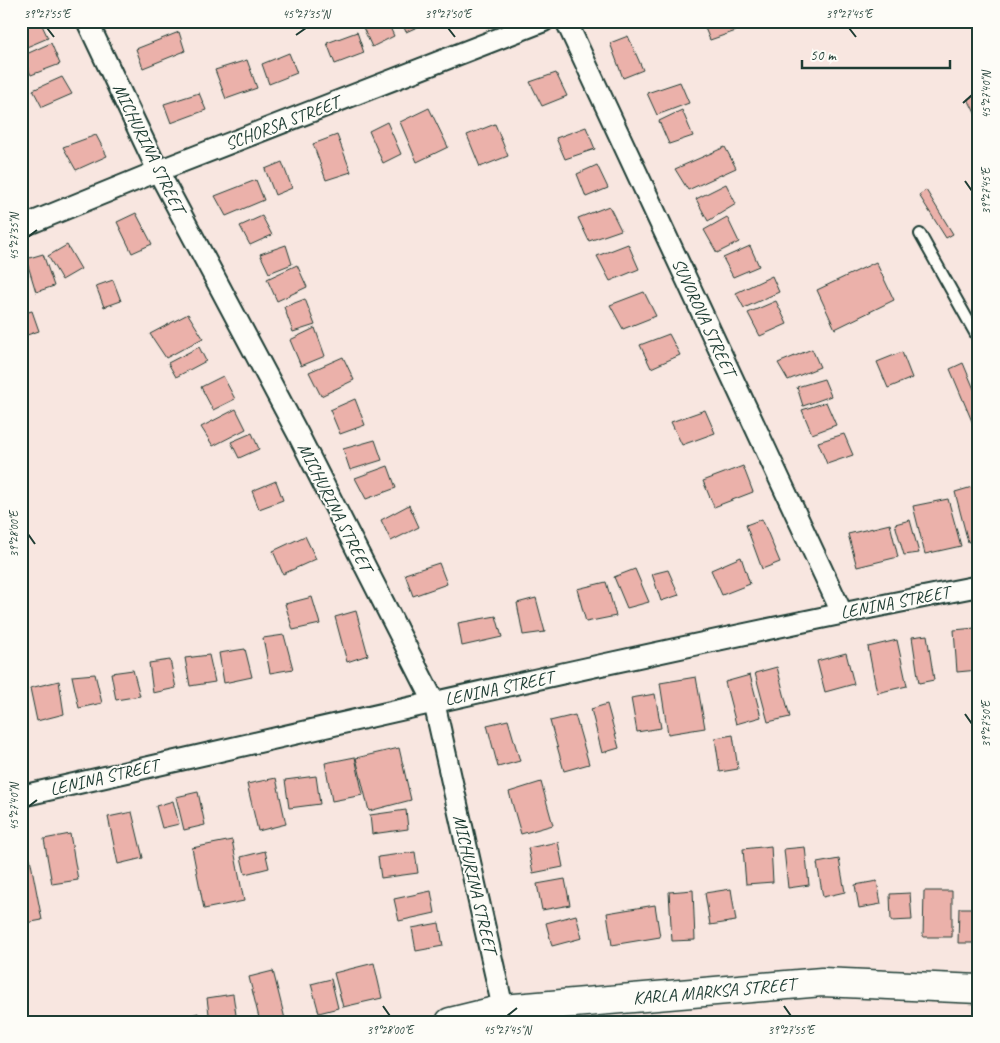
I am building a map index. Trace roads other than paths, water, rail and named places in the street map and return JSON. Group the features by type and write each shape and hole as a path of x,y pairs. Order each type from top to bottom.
{"main road":[{"name":"KARLA MARKSA STREET","path":"450,1022 822,982 979,989"}],"street":[{"name":"MICHURINA STREET","path":"87,21 158,170 298,434 434,702 505,1016"},
{"name":"SCHORSA STREET","path":"21,227 158,170 544,21"},
{"name":"SUVOROVA STREET","path":"566,21 842,612"},
{"name":"LENINA STREET","path":"21,796 842,612 979,586"}],"lane":[{"path":"920,234 979,340"}]}
